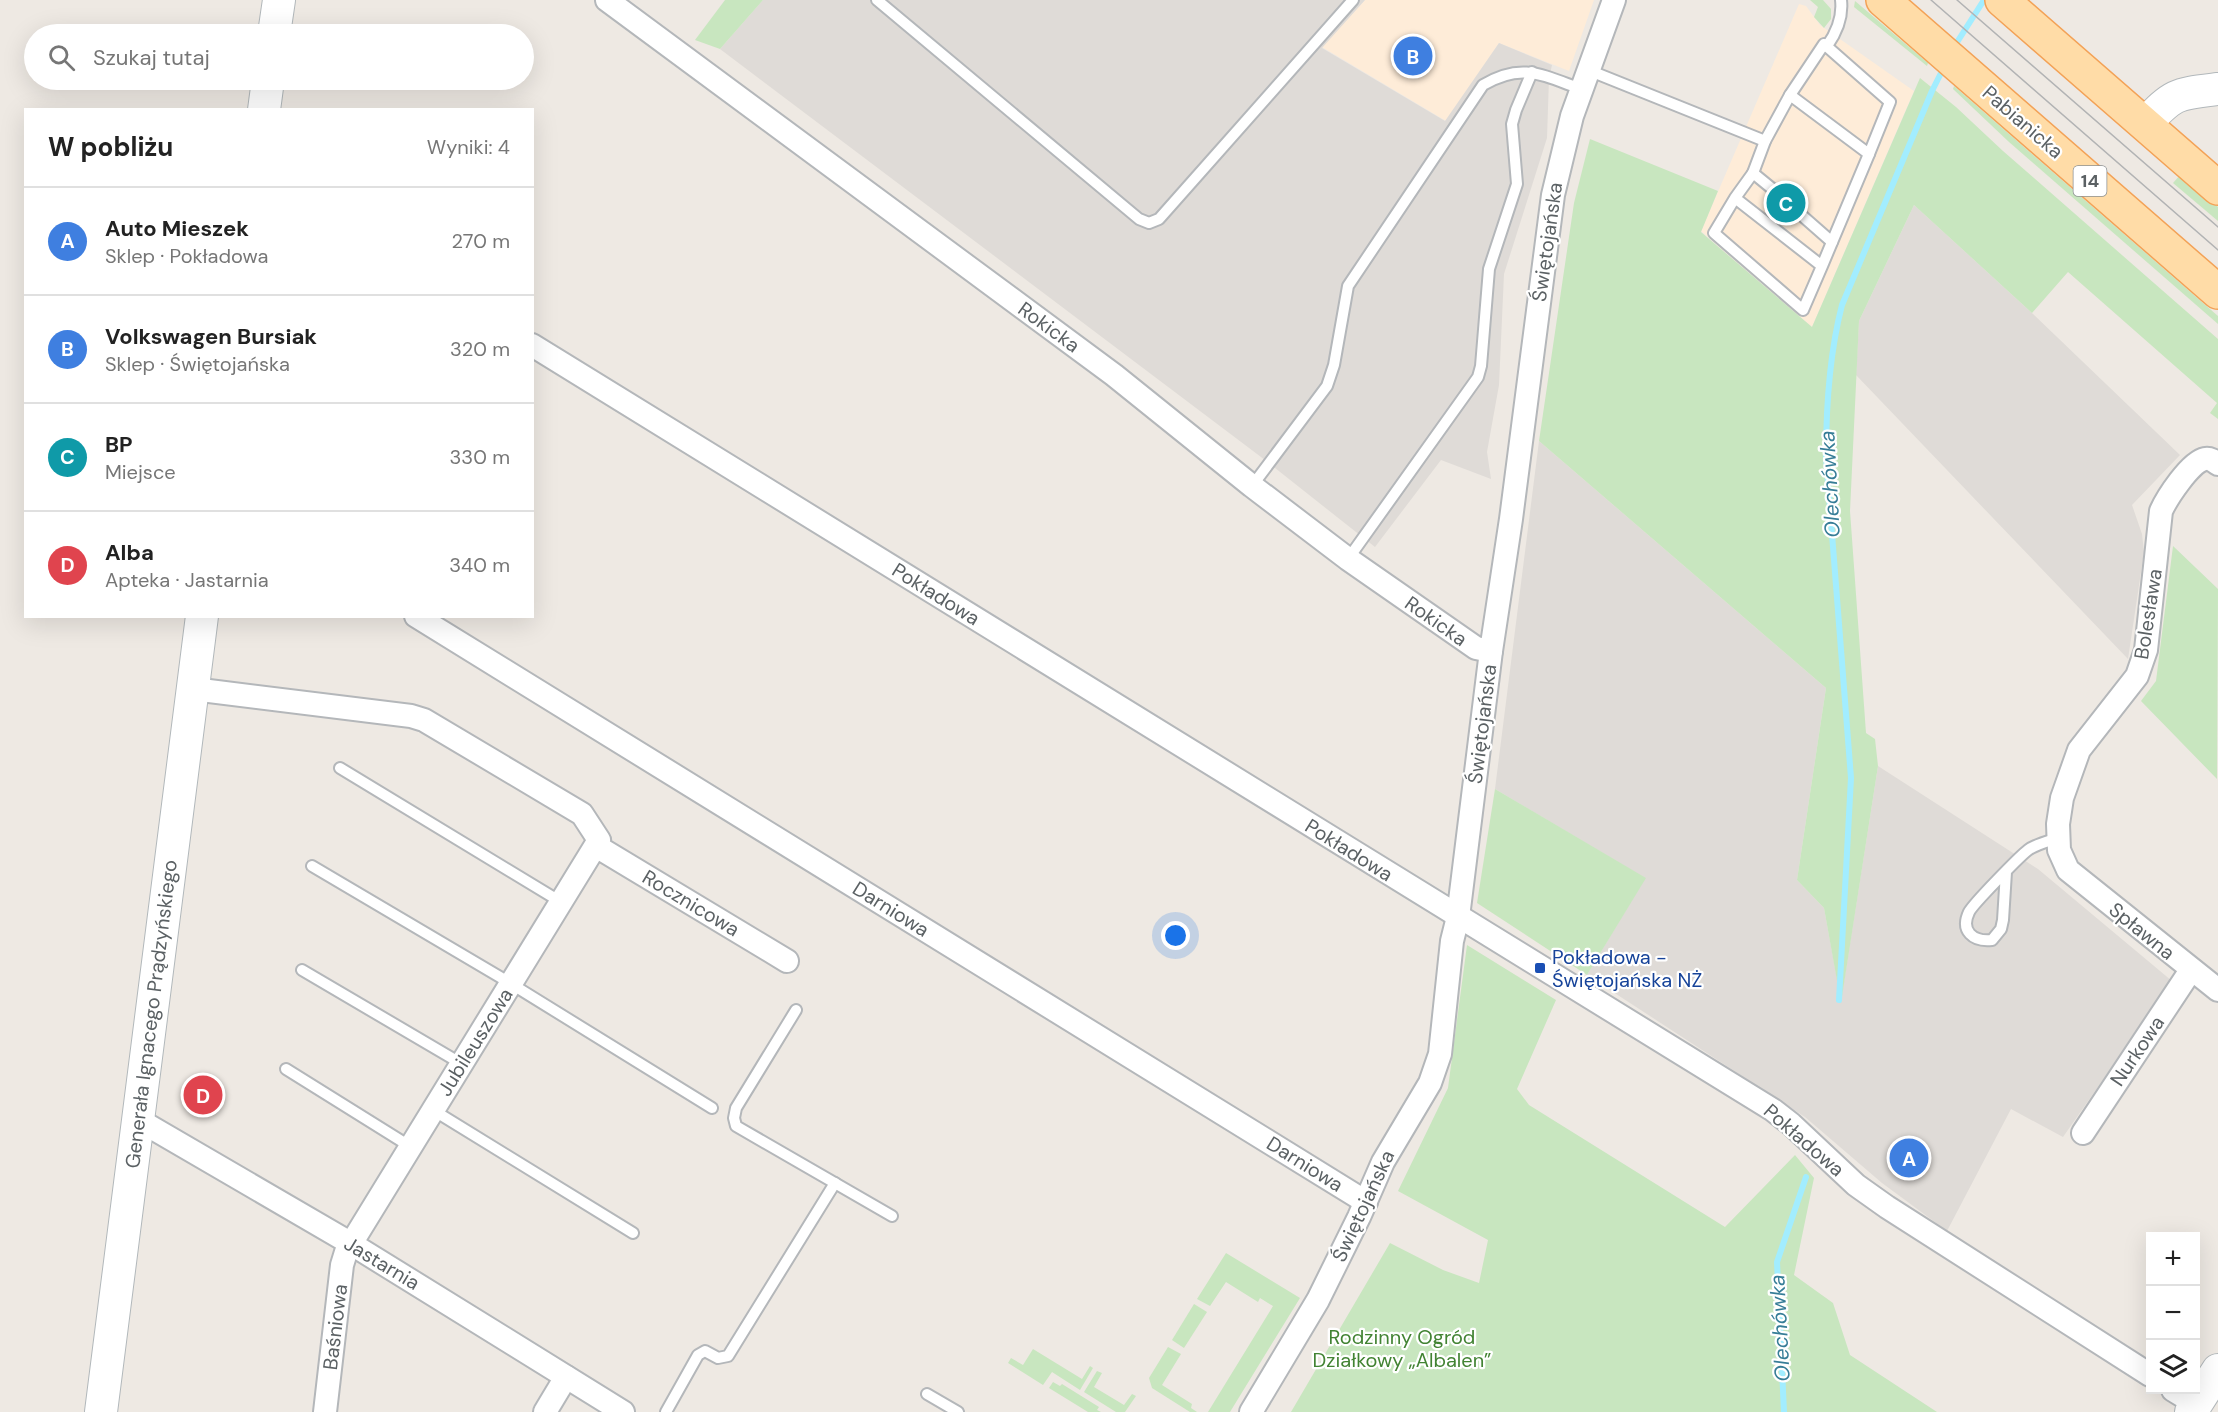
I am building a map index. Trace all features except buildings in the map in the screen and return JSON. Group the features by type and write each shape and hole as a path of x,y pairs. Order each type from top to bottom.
{"main road":[{"name":"Pabianicka","path":"1883,0 2218,292"},
{"path":"2002,0 2218,188"}],"street":[{"path":"275,24 279,0"},
{"name":"Rokicka","path":"607,0 1114,375 1252,486 1348,559 1476,648 1491,651"},
{"name":"Świętojańska","path":"1251,1412 1318,1300 1383,1162 1430,1083 1440,1054 1452,941 1458,917 1491,651 1511,519 1553,195 1563,147 1614,0"},
{"path":"2145,124 2173,98 2189,92 2218,89"},
{"path":"264,108 267,90"},
{"name":"Pokładowa","path":"534,346 1773,1110 1856,1185 2146,1372"},
{"name":"Bolesława","path":"2068,870 2059,850 2058,838 2062,798 2079,750 2137,676 2146,650 2162,511 2168,496 2196,463 2212,462"},
{"name":"Generała Ignacego Prądzyńskiego","path":"101,1412 202,618"},
{"name":"Darniowa","path":"419,618 1366,1202"},
{"path":"193,689 411,716 424,720 582,814 598,843"},
{"name":"Jubileuszowa","path":"350,1244 598,843"},
{"name":"Rocznicowa","path":"598,843 787,961"},
{"name":"Spławna","path":"2068,870 2218,990"},
{"name":"Nurkowa","path":"2083,1133 2191,970"},
{"name":"Jastarnia","path":"137,1119 350,1244 623,1412"},
{"name":"Baśniowa","path":"325,1412 342,1265 350,1244"},
{"path":"2187,1402 2218,1372"},
{"path":"545,1412 566,1377"}],"lane":[{"path":"877,0 1139,219 1149,223 1159,219 1353,0"},
{"path":"1827,46 1840,20 1841,0"},
{"path":"1824,44 1827,46 1890,102 1803,310 1713,233 1753,172 1765,141 1790,95 1824,44"},
{"path":"1252,486 1327,386 1334,365 1348,286 1483,85 1497,77 1517,72 1585,79 1765,141"},
{"path":"1348,559 1478,377 1481,366 1489,269 1516,184 1512,124 1532,72"},
{"path":"1790,95 1869,154"},
{"path":"1753,172 1775,191"},
{"path":"1735,198 1821,266"},
{"path":"1800,213 1832,242"},
{"path":"340,768 561,902"},
{"path":"2006,872 2001,928 1992,940 1974,939 1967,925 1970,910 2006,872 2029,849 2058,838"},
{"path":"312,866 511,984 712,1108"},
{"path":"302,970 462,1064"},
{"path":"796,1011 736,1108 736,1126 892,1216"},
{"path":"286,1069 411,1147"},
{"path":"433,1110 633,1233"},
{"path":"666,1412 698,1355 705,1351 718,1358 728,1356 835,1183"},
{"path":"927,1394 957,1412"}],"shaded area":[{"path":"763,0 1365,0 1322,48 1445,121 1499,43 1552,65 1549,78 1547,138 1504,274 1499,385 1487,452 1491,479 1441,460 1375,547 1261,457 720,49"},
{"path":"1365,0 1594,0 1569,71 1499,43 1446,121 1322,47"},
{"path":"1799,4 1806,6 1820,25 1914,91 1812,327 1701,231"},
{"path":"1914,205 2032,313 2180,455 2132,505 2142,534 2144,552 2128,659 1856,375 1859,321"},
{"path":"1539,441 1826,688 1797,880 1824,908 1841,1001 1878,766 2038,869 2172,981 2063,1137 2011,1109 1947,1231 1882,1183 1805,1117 1587,975 1645,878 1495,789"}],"green space":[{"path":"725,0 763,0 720,49 695,40"},
{"path":"1810,0 1823,0 1831,9 1831,19 1824,28 1814,17 1818,7"},
{"path":"1855,1 1928,63 1927,66 1854,7"},
{"path":"1920,78 1956,107 2218,339 2218,419 2210,413 2217,403 2068,272 2032,313 1914,205 1859,321 1850,511 1866,733 1875,739 1878,766 1841,1003 1824,908 1797,880 1826,688 1539,441 1574,203 1590,139 1718,191 1701,232 1812,327"},
{"path":"1954,86 2218,316 2218,324 2009,142 1953,89"},
{"path":"2181,174 2218,207 2218,221 2173,183"},
{"path":"2173,546 2218,589 2217,779 2141,701 2156,681"},
{"path":"1495,789 1646,878 1587,975 1477,903"},
{"name":"Rodzinny Ogród Działkowy „Albalen”","path":"1467,945 1556,1000 1517,1089 1529,1105 1725,1227 1795,1155 1814,1178 1794,1275 1833,1303 1850,1355 1937,1412 1291,1412 1390,1243 1443,1270 1479,1283 1488,1240 1398,1191 1448,1088"},
{"path":"1226,1253 1300,1298 1230,1412 1208,1412 1273,1306 1260,1298 1258,1302 1226,1282 1210,1306 1197,1299"},
{"path":"1194,1304 1207,1312 1184,1348 1172,1340"},
{"path":"1168,1347 1181,1354 1162,1385 1192,1404 1191,1408 1197,1412 1190,1412 1152,1388 1149,1378"},
{"path":"1033,1349 1082,1379 1090,1366 1093,1368 1080,1390 1052,1372 1043,1385 1008,1363 1011,1358 1023,1365"},
{"path":"1097,1371 1102,1373 1094,1387 1124,1405 1132,1394 1136,1396 1125,1412 1116,1412 1084,1392"},
{"path":"1053,1382 1060,1386 1062,1384 1099,1407 1097,1410 1101,1412 1088,1412 1049,1388"}],"waterway":[{"name":"Olechówka","path":"1954,47 1984,0"},
{"name":"Olechówka","path":"1839,1000 1851,778 1826,457 1831,362 1842,305 1944,67"},
{"name":"Olechówka","path":"1784,1412 1777,1262 1806,1177"}],"tram line":[{"path":"1931,0 2218,250"},
{"path":"1957,0 2218,227"}],"place":[{"name":"Volkswagen Bursiak","path":"1413,56"},
{"name":"BP","path":"1786,203"},
{"name":"Pokładowa - Świętojańska NŻ","path":"1540,968"},
{"name":"Alba","path":"203,1095"},
{"name":"Auto Mieszek","path":"1909,1158"}]}
